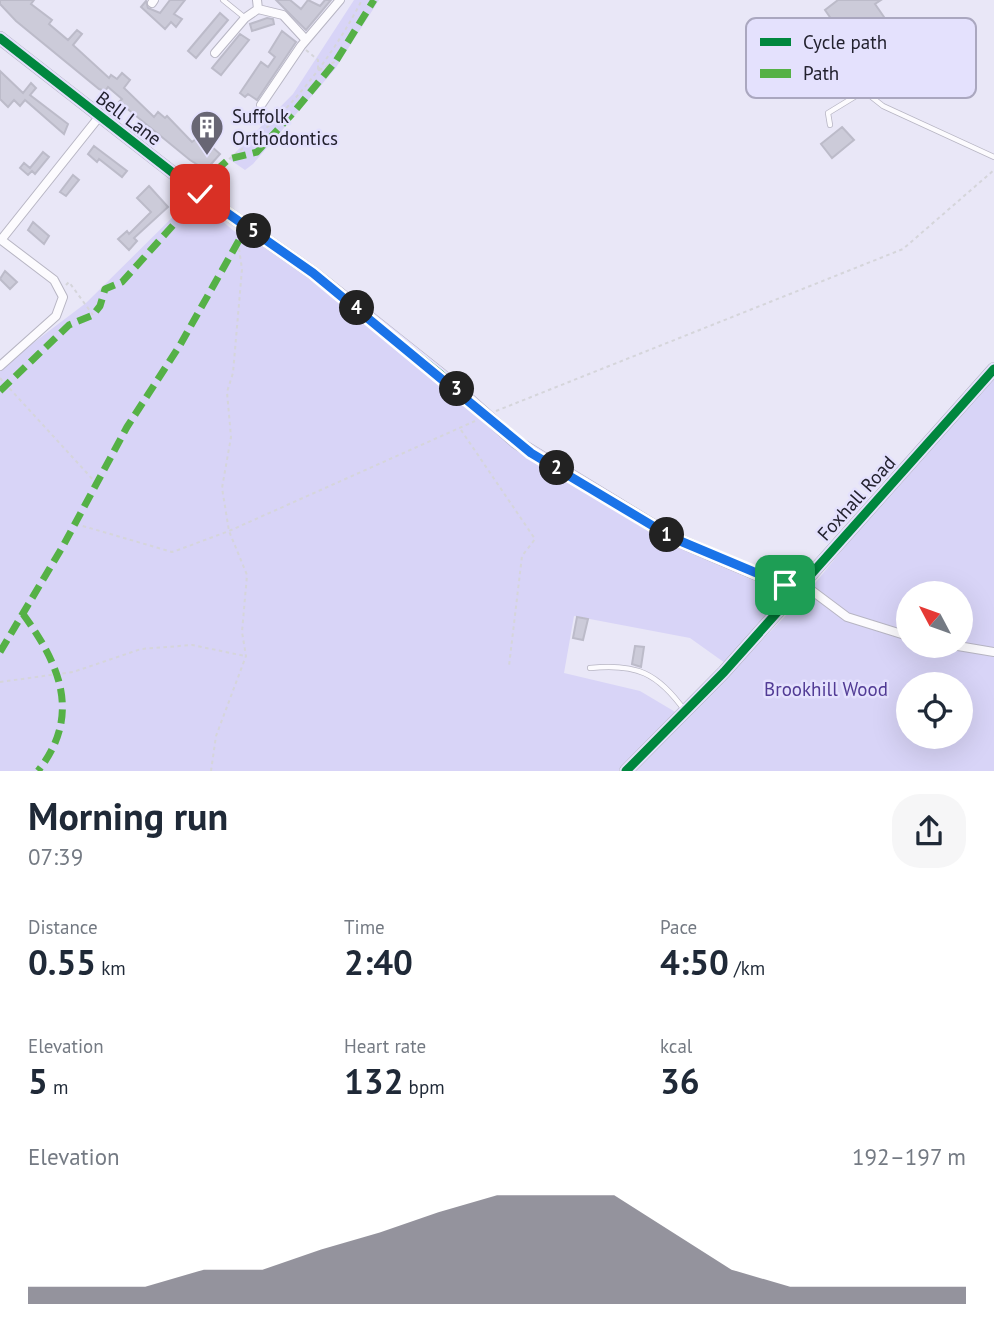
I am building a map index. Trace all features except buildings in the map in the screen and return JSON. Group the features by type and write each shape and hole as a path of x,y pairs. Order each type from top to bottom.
{"street":[{"path":"261,105 303,43 340,0"},
{"path":"215,53 258,4 283,15 303,43"},
{"name":"Bell Lane","path":"0,38 99,117 313,273 531,453 673,538 800,587"},
{"path":"0,366 56,316 62,301 61,289 50,277 1,239 99,117"},
{"name":"Foxhall Road","path":"626,771 686,711 800,587 994,369"},
{"path":"800,587 848,617 896,632"},
{"path":"973,648 994,652"}],"lane":[{"path":"223,0 245,18"},
{"path":"830,125 828,113 853,98"},
{"path":"873,98 883,106 994,156"},
{"path":"590,668 628,667 647,673 672,693 686,711"}],"path":[{"path":"229,159 260,136 295,101 339,42 362,0"},
{"path":"303,43 318,60 317,71"},
{"path":"317,71 336,61"},
{"path":"260,136 262,139 272,135"},
{"path":"76,524 172,552 229,531 460,429 484,415 903,249 994,170"},
{"path":"211,771 216,736 246,656 242,619 247,575 229,531 222,488 231,437 227,392 233,373 242,269 238,242"},
{"path":"61,289 69,282 93,315"},
{"path":"0,378 97,484"},
{"path":"460,429 535,539 522,556 509,666"},
{"path":"0,682 73,671 141,649 192,645 246,656"}],"green space":[{"path":"354,0 379,0 335,69 253,164 245,170 229,159 293,94"},
{"path":"193,197 234,231 255,240 306,275 446,387 516,450 673,545 779,592 780,604 725,663 690,638 574,616 564,673 640,691 677,713 619,771 0,771 0,368 86,303"},
{"name":"Brookhill Wood","path":"994,363 994,771 634,771 803,598"}],"marked path":[{"path":"0,391 69,325 93,315 100,306 105,289 122,282 194,202 212,174 229,159 257,152 336,61 374,0"},
{"path":"0,652 63,546 127,427 180,345 247,226"},
{"path":"23,614 47,652 61,691 59,730 52,750 38,771"}],"cycle path":[{"path":"0,38 200,194 313,273 441,375 516,442 673,538 796,591"},
{"path":"626,771 724,672 994,369"}],"place":[{"name":"Suffolk Orthodontics","path":"207,157"}],"route":[{"path":"200,194 313,273 441,375 531,453 692,548 785,585"}]}
